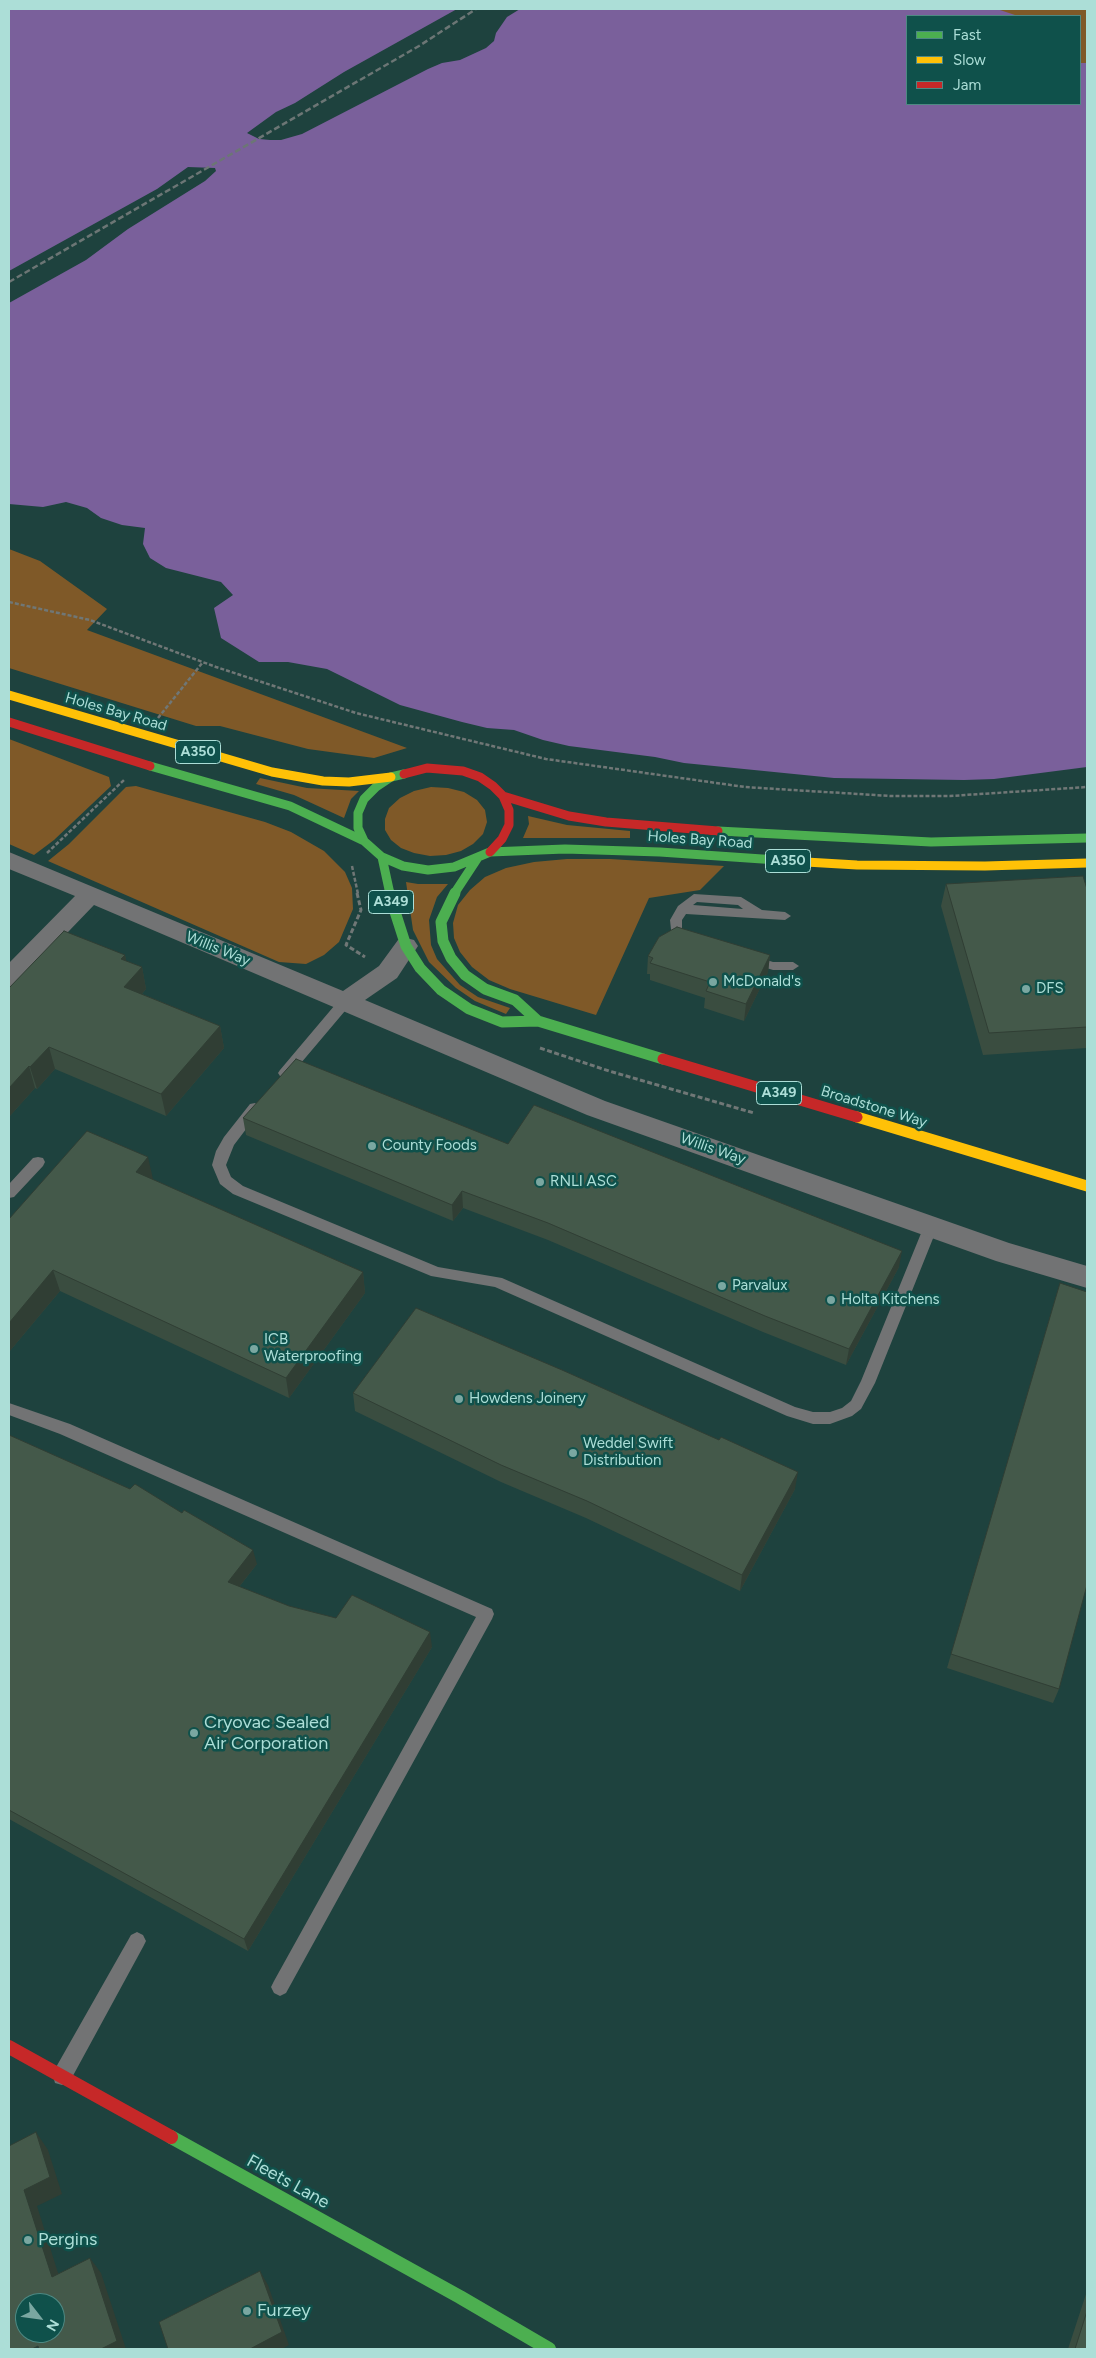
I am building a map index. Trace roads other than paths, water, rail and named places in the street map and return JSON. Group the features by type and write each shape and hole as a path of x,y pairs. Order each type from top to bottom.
{"main road":[{"name":"Holes Bay Road","path":"9,695 272,772 323,781 349,782 392,777"},
{"name":"A350","path":"9,722 109,754 290,806 364,841"},
{"path":"427,768 463,771 480,777 503,796 509,810 508,825 502,839 490,852 477,860 454,867 428,870 403,866 382,858 364,841 358,828 358,813 370,793 392,777 427,768"},
{"name":"Holes Bay Road","path":"503,796 569,816 606,822 736,833 931,842 1087,838"},
{"name":"Holes Bay Road","path":"490,852 566,849 660,852 839,864 924,867 1087,863"},
{"name":"Broadstone Way","path":"382,858 393,910 406,946 420,968 441,990 469,1009 502,1022 538,1021 1087,1186"},
{"name":"Broadstone Way","path":"477,860 449,900 442,922 443,941 450,958 465,975 485,989 515,1000 538,1021"},
{"name":"Fleets Lane","path":"9,2047 460,2297 549,2349"}],"street":[{"name":"Willis Way","path":"18,864 596,1108 1006,1253 1087,1277"},
{"path":"9,978 91,894"},
{"path":"346,1002 388,972 406,946"}],"lane":[{"path":"694,942 676,936 676,920 682,909 786,916"},
{"path":"738,955 773,966 793,966"},
{"path":"274,1086 346,1002"},
{"path":"262,1100 237,1128 223,1151 219,1166 225,1180 238,1190 436,1272 497,1282 792,1412 813,1418 830,1418 847,1412 856,1405 868,1383 931,1226"},
{"path":"9,1193 38,1162"},
{"path":"9,1409 74,1433 486,1614 280,1987"},
{"path":"62,2076 137,1941"}],"railway":[{"path":"9,282 419,46 476,9"}],"place":[{"name":"McDonald's","path":"713,982"},
{"name":"DFS","path":"1026,989"},
{"name":"County Foods","path":"372,1146"},
{"name":"RNLI ASC","path":"540,1182"},
{"name":"Parvalux","path":"722,1286"},
{"name":"Holta Kitchens","path":"831,1300"},
{"name":"ICB Waterproofing","path":"254,1349"},
{"name":"Howdens Joinery","path":"459,1399"},
{"name":"Weddel Swift Distribution","path":"573,1453"},
{"name":"Cryovac Sealed Air Corporation","path":"194,1733"},
{"name":"Pergins","path":"28,2240"},
{"name":"Furzey","path":"247,2311"}]}
